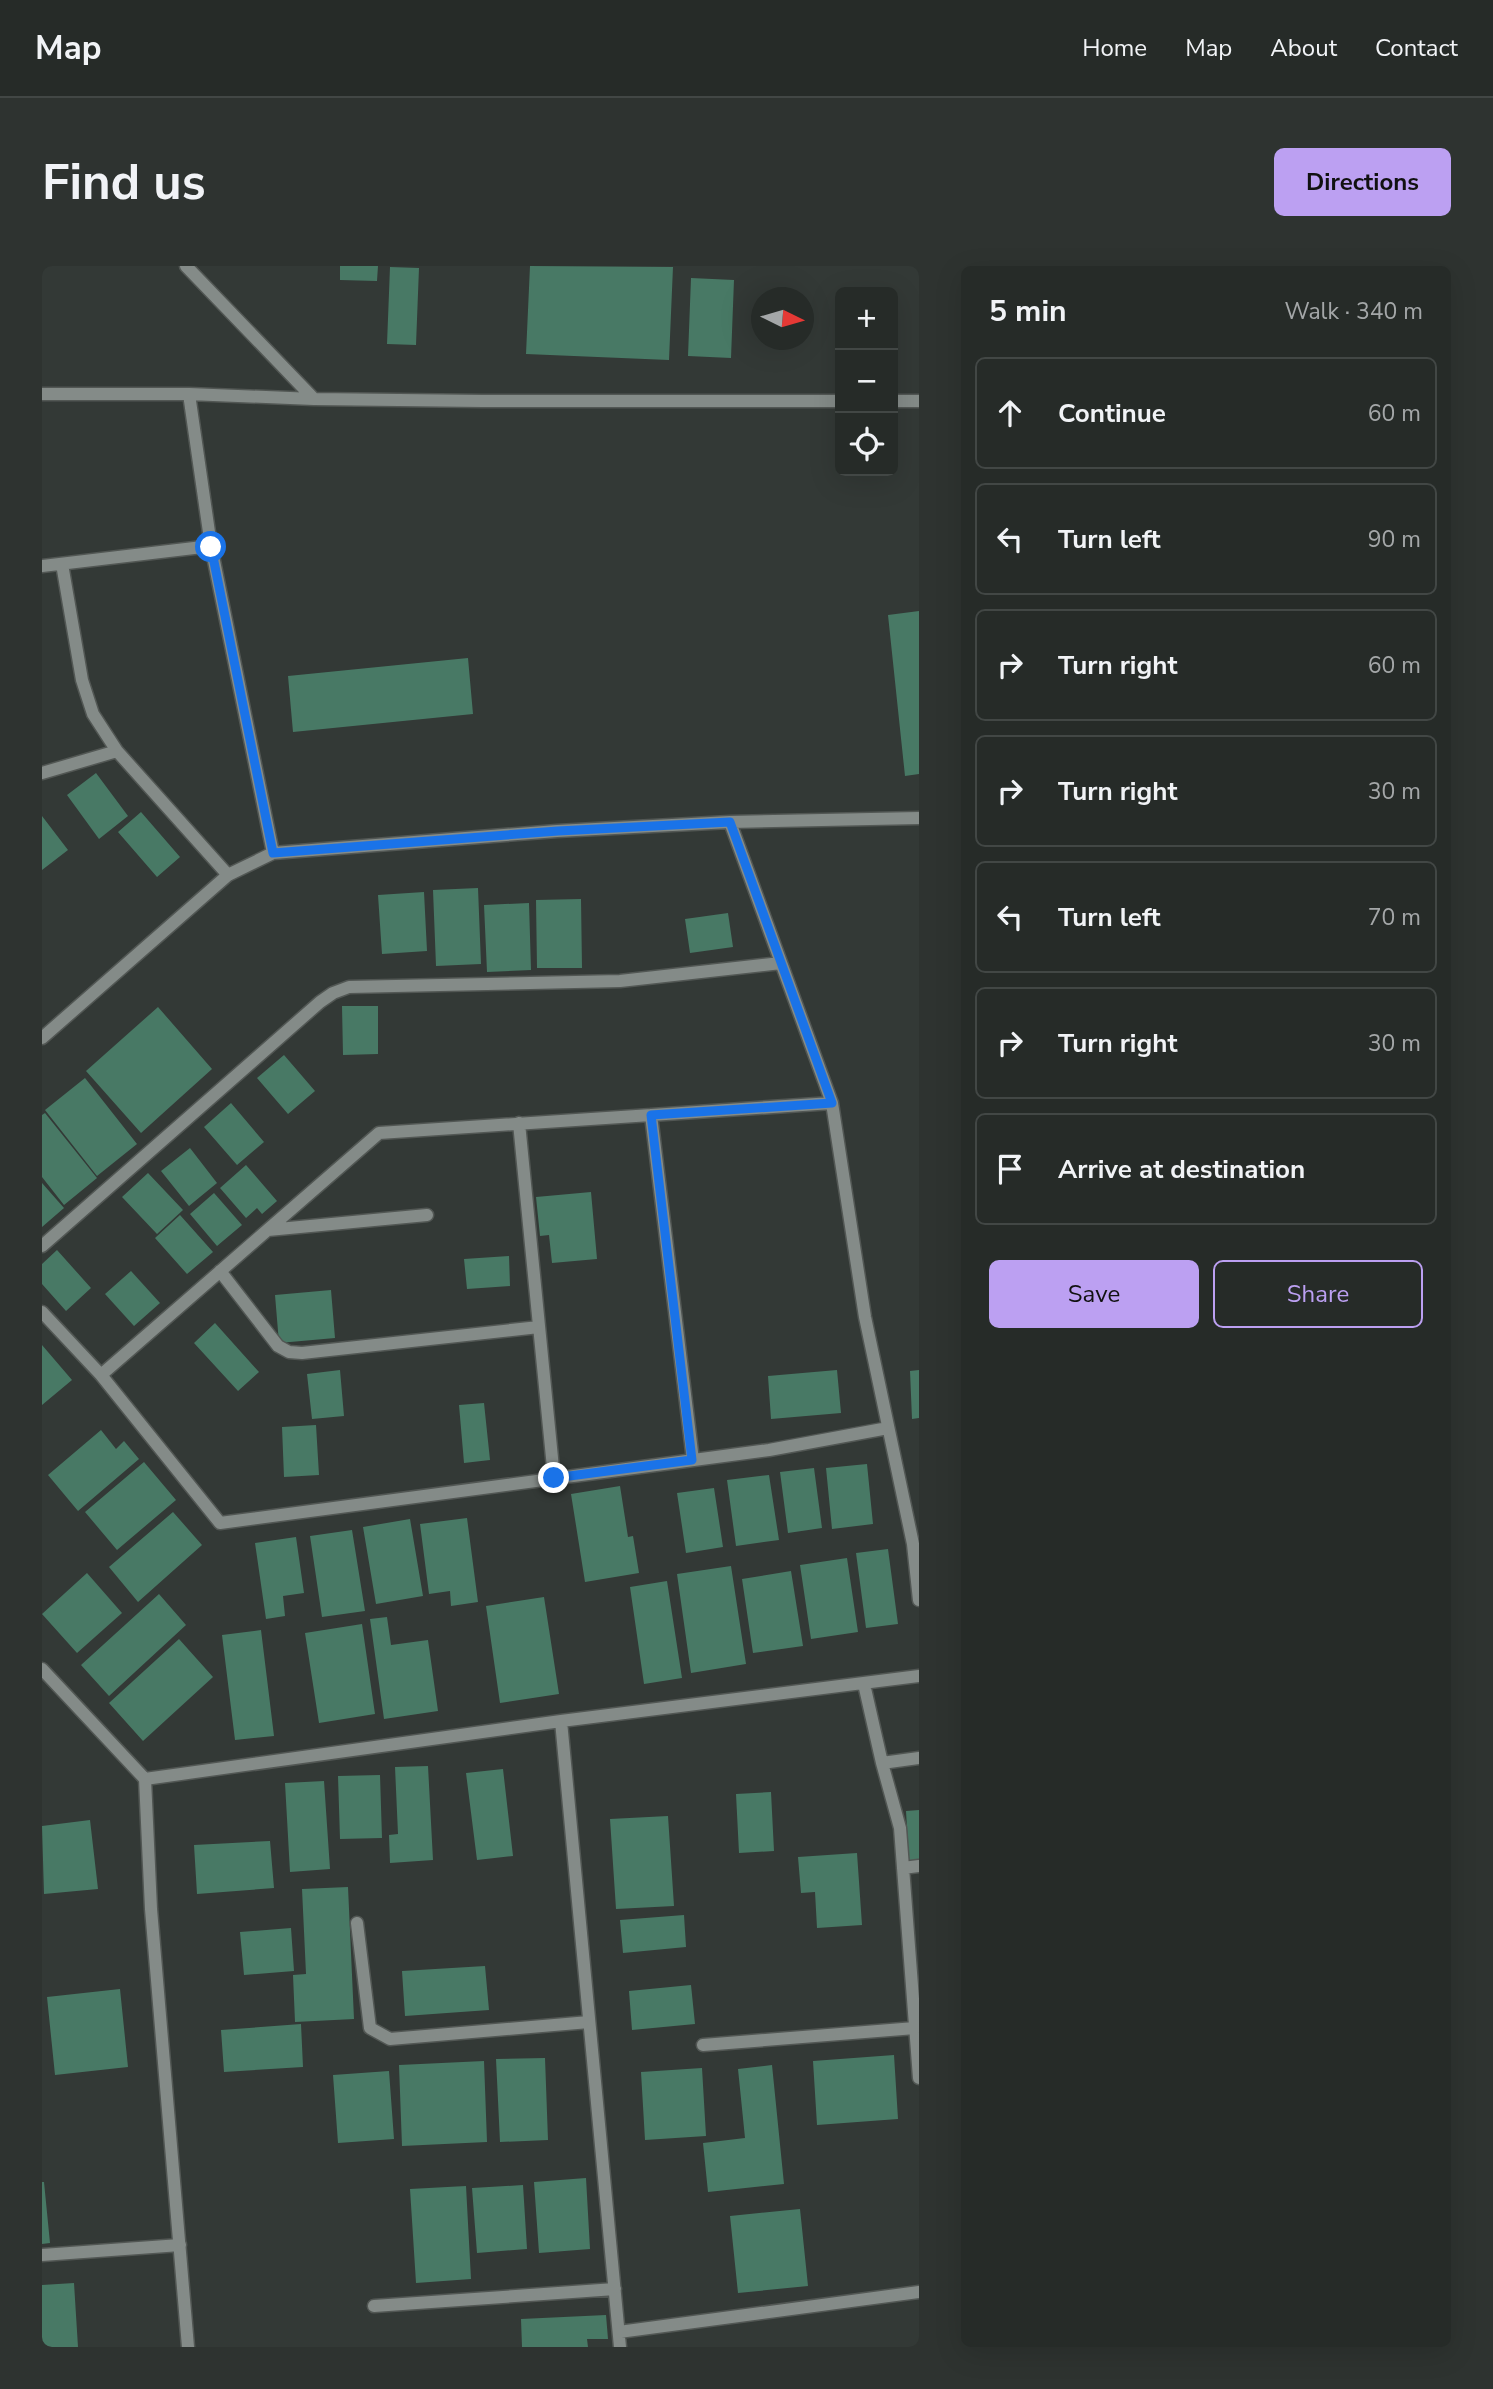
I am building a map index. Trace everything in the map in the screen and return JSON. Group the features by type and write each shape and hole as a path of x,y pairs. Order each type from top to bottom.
{"street":[{"path":"186,266 314,399"},
{"path":"42,394 189,394 314,399 835,401"},
{"path":"189,394 211,547 273,853"},
{"path":"898,401 919,401"},
{"path":"42,566 211,547"},
{"path":"62,565 82,680 93,714 117,751 228,875"},
{"path":"42,773 117,751"},
{"path":"42,1038 228,875 273,853 558,831 730,822 919,818"},
{"path":"730,822 832,1103 865,1317 913,1544 919,1600"},
{"path":"42,1246 309,1011 333,993 349,987 620,981 781,963"},
{"path":"101,1375 379,1133 832,1103"},
{"path":"651,1115 692,1460"},
{"path":"519,1123 554,1478"},
{"path":"268,1230 427,1215"},
{"path":"220,1272 278,1346 289,1352 302,1353 539,1327"},
{"path":"42,1312 101,1375 220,1523 769,1450 888,1428"},
{"path":"42,1669 145,1779 151,1909 188,2347"},
{"path":"145,1779 561,1721 919,1676"},
{"path":"864,1684 881,1763 900,1828 919,2078"},
{"path":"561,1721 620,2347"},
{"path":"881,1763 919,1758"},
{"path":"903,1868 919,1866"},
{"path":"357,1923 370,2028 390,2039 589,2022"},
{"path":"703,2045 915,2028"},
{"path":"42,2255 180,2245"},
{"path":"374,2306 615,2289"},
{"path":"619,2332 919,2292"}],"building":[{"path":"340,266 378,266 377,281 340,280"},
{"path":"530,266 673,267 669,360 526,354"},
{"path":"390,267 419,268 416,345 387,344"},
{"path":"691,278 734,280 731,358 688,356"},
{"path":"919,611 919,774 905,776 888,615"},
{"path":"468,658 473,714 293,732 288,676"},
{"path":"96,773 128,816 99,839 67,795"},
{"path":"141,812 180,857 157,877 118,832"},
{"path":"42,816 68,850 42,870"},
{"path":"478,888 481,964 436,966 433,890"},
{"path":"424,892 427,951 382,954 378,895"},
{"path":"581,899 582,968 537,968 536,900"},
{"path":"529,903 531,970 487,972 484,905"},
{"path":"728,913 733,947 690,953 685,919"},
{"path":"342,1006 378,1006 378,1054 343,1055"},
{"path":"158,1007 212,1069 141,1133 86,1071"},
{"path":"284,1055 315,1091 288,1114 257,1078"},
{"path":"85,1078 137,1144 97,1176 45,1110"},
{"path":"231,1103 264,1142 237,1165 204,1127"},
{"path":"45,1113 97,1178 64,1205 42,1177 42,1115"},
{"path":"190,1148 217,1183 189,1206 161,1171"},
{"path":"246,1165 277,1201 262,1214 257,1208 246,1218 220,1188"},
{"path":"148,1173 183,1210 157,1234 122,1197"},
{"path":"42,1183 64,1208 42,1227"},
{"path":"591,1192 597,1259 552,1263 549,1235 540,1236 536,1197"},
{"path":"214,1193 242,1225 217,1246 190,1214"},
{"path":"180,1215 213,1252 187,1274 155,1238"},
{"path":"57,1250 91,1288 66,1311 42,1284 42,1264"},
{"path":"509,1256 510,1286 467,1289 464,1259"},
{"path":"131,1271 160,1303 134,1326 105,1294"},
{"path":"331,1290 335,1338 279,1343 275,1295"},
{"path":"215,1323 259,1372 238,1391 194,1343"},
{"path":"42,1345 72,1380 42,1405"},
{"path":"340,1370 344,1416 312,1419 307,1374"},
{"path":"837,1370 841,1413 771,1419 768,1376"},
{"path":"919,1370 919,1418 912,1419 910,1371"},
{"path":"484,1403 490,1460 464,1463 459,1405"},
{"path":"316,1425 319,1475 284,1477 282,1427"},
{"path":"101,1430 116,1449 124,1441 139,1459 78,1511 48,1475"},
{"path":"144,1462 176,1500 117,1550 85,1512"},
{"path":"867,1464 873,1524 832,1529 826,1468"},
{"path":"814,1468 822,1528 788,1533 780,1472"},
{"path":"769,1475 779,1540 736,1546 727,1480"},
{"path":"620,1486 628,1537 633,1536 639,1573 585,1582 571,1494"},
{"path":"714,1488 723,1547 686,1553 677,1493"},
{"path":"173,1512 202,1545 138,1602 109,1567"},
{"path":"467,1518 478,1602 451,1606 450,1591 429,1594 420,1524"},
{"path":"410,1519 423,1596 376,1604 363,1527"},
{"path":"352,1530 365,1611 322,1617 310,1536"},
{"path":"296,1537 304,1593 283,1596 285,1616 266,1619 255,1543"},
{"path":"888,1549 898,1624 866,1628 856,1553"},
{"path":"847,1558 858,1632 811,1639 800,1565"},
{"path":"731,1566 746,1664 691,1673 677,1574"},
{"path":"791,1571 803,1646 753,1653 742,1579"},
{"path":"87,1573 122,1613 77,1653 42,1614"},
{"path":"667,1581 682,1678 644,1684 630,1587"},
{"path":"159,1594 186,1625 109,1696 81,1665"},
{"path":"544,1597 559,1694 500,1703 486,1606"},
{"path":"387,1617 391,1645 428,1640 438,1711 384,1719 370,1619"},
{"path":"362,1624 375,1714 319,1723 305,1633"},
{"path":"261,1630 274,1736 235,1740 222,1635"},
{"path":"179,1639 213,1677 143,1741 109,1703"},
{"path":"428,1766 433,1860 390,1863 389,1835 398,1834 395,1767"},
{"path":"503,1769 513,1856 477,1860 466,1773"},
{"path":"380,1775 382,1838 340,1839 338,1776"},
{"path":"324,1781 330,1869 290,1872 285,1783"},
{"path":"771,1792 774,1851 739,1853 736,1794"},
{"path":"919,1810 919,1861 909,1862 906,1811"},
{"path":"668,1816 674,1906 616,1909 610,1819"},
{"path":"90,1820 98,1889 44,1894 42,1826"},
{"path":"270,1841 274,1888 197,1894 194,1845"},
{"path":"857,1853 862,1925 817,1928 815,1892 801,1893 798,1857"},
{"path":"348,1887 354,2019 295,2022 293,1975 306,1974 302,1889"},
{"path":"684,1915 686,1947 623,1953 620,1920"},
{"path":"291,1928 294,1971 244,1975 240,1932"},
{"path":"485,1966 489,2010 405,2016 402,1971"},
{"path":"691,1985 695,2024 632,2030 629,1991"},
{"path":"120,1989 128,2067 55,2075 47,1997"},
{"path":"301,2024 303,2067 224,2072 221,2030"},
{"path":"894,2055 898,2119 817,2125 813,2061"},
{"path":"545,2058 548,2140 500,2142 496,2059"},
{"path":"484,2061 487,2142 402,2146 399,2065"},
{"path":"772,2065 784,2184 708,2192 703,2143 745,2138 738,2069"},
{"path":"702,2068 706,2136 645,2140 641,2072"},
{"path":"389,2071 394,2139 338,2143 333,2075"},
{"path":"586,2178 590,2249 539,2253 534,2182"},
{"path":"42,2182 50,2243 42,2244"},
{"path":"523,2185 527,2249 477,2253 472,2188"},
{"path":"466,2186 471,2279 416,2283 410,2189"},
{"path":"800,2209 808,2286 738,2293 730,2216"},
{"path":"74,2283 78,2347 42,2347 42,2285"},
{"path":"606,2315 608,2339 587,2339 588,2347 522,2347 521,2319"}],"route":[{"path":"211,547 273,853 558,831 730,822 832,1103 651,1115 692,1460 554,1478"}]}
